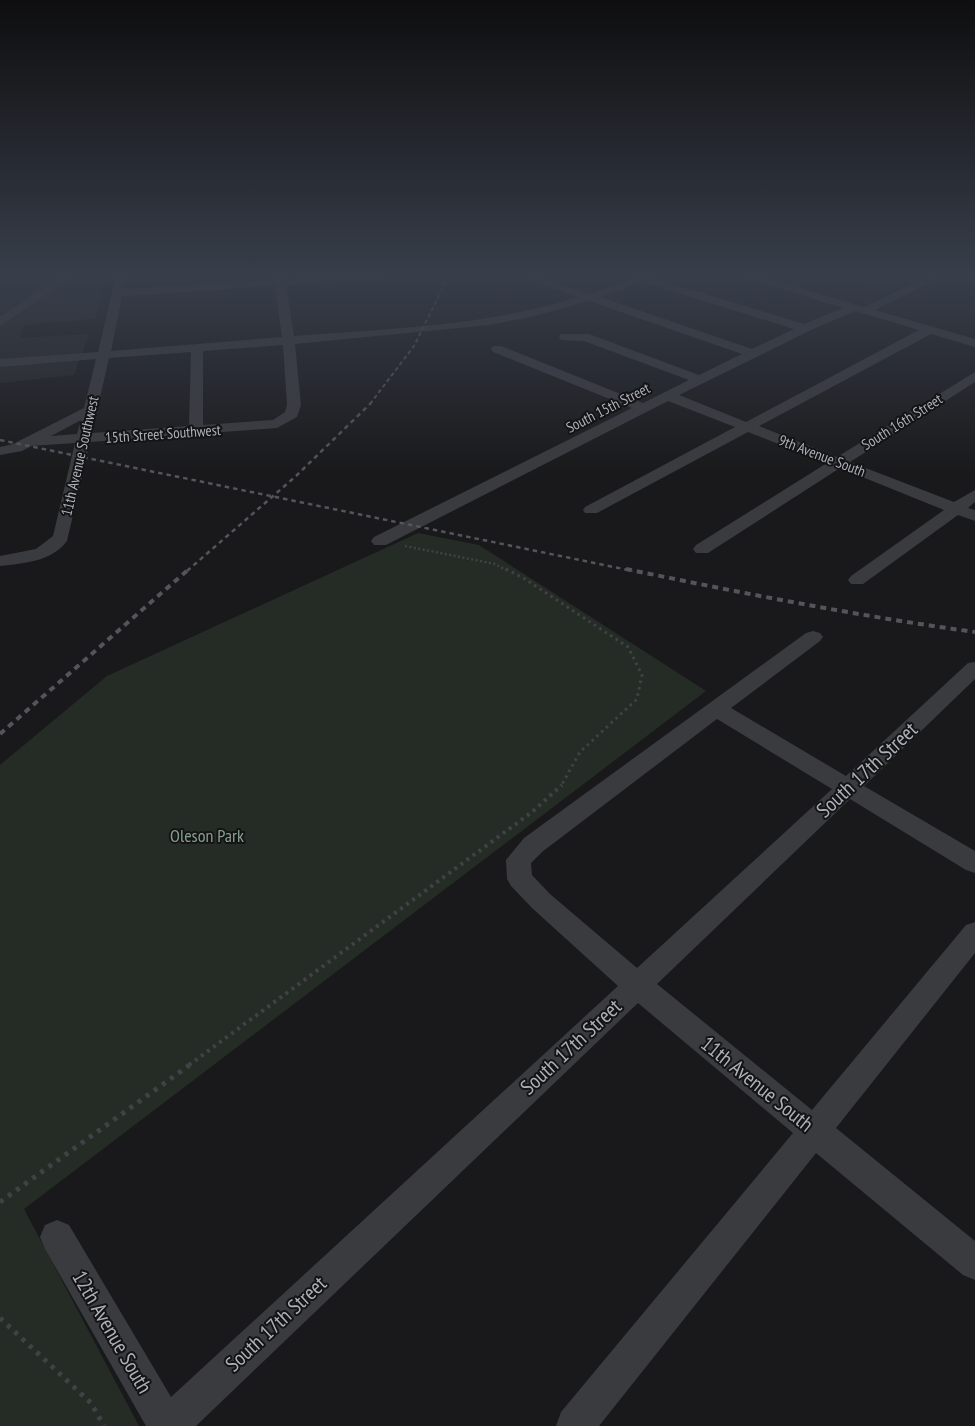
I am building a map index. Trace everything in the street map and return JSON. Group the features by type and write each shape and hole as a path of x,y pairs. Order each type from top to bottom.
{"street":[{"name":"11th Avenue Southwest","path":"0,561 38,556 54,547 61,536 82,439 108,342"},
{"path":"1,365 283,342"},
{"name":"15th Street Southwest","path":"30,442 277,424 292,414 294,405 289,342"},
{"path":"597,342 700,380"},
{"path":"718,342 754,354"},
{"name":"South 15th Street","path":"380,541 778,342"},
{"path":"591,510 907,342"},
{"path":"196,431 197,349"},
{"path":"496,349 643,408"},
{"name":"South 16th Street","path":"702,549 975,376"},
{"name":"9th Avenue South","path":"668,396 975,516"},
{"name":"15th Street Southwest","path":"0,451 17,448 90,410"},
{"path":"857,580 975,496"},
{"path":"813,637 716,709 975,863"},
{"name":"South 17th Street","path":"167,1426 975,668"},
{"name":"11th Avenue South","path":"716,709 533,845 518,860 520,879 541,901 637,985 975,1263"},
{"path":"575,1426 813,1130 975,933"},
{"name":"12th Avenue South","path":"58,1237 167,1426"}],"path":[{"path":"0,1202 282,998 532,812 564,784 580,752 637,699 642,675 628,647 525,579 495,564 380,541"},
{"path":"0,1318 91,1403 104,1426"}],"shaded area":[{"path":"0,342 86,342 74,375 0,383"}],"green space":[{"name":"Oleson Park","path":"418,533 479,545 706,691 24,1209 139,1426 0,1426 0,765 107,676"}],"railway":[{"path":"370,404 416,342"},
{"path":"273,496 370,404"},
{"path":"0,440 273,496"},
{"path":"187,571 273,496"},
{"path":"273,496 633,571"},
{"path":"0,734 189,569"},
{"path":"626,569 800,604 975,632"}]}
